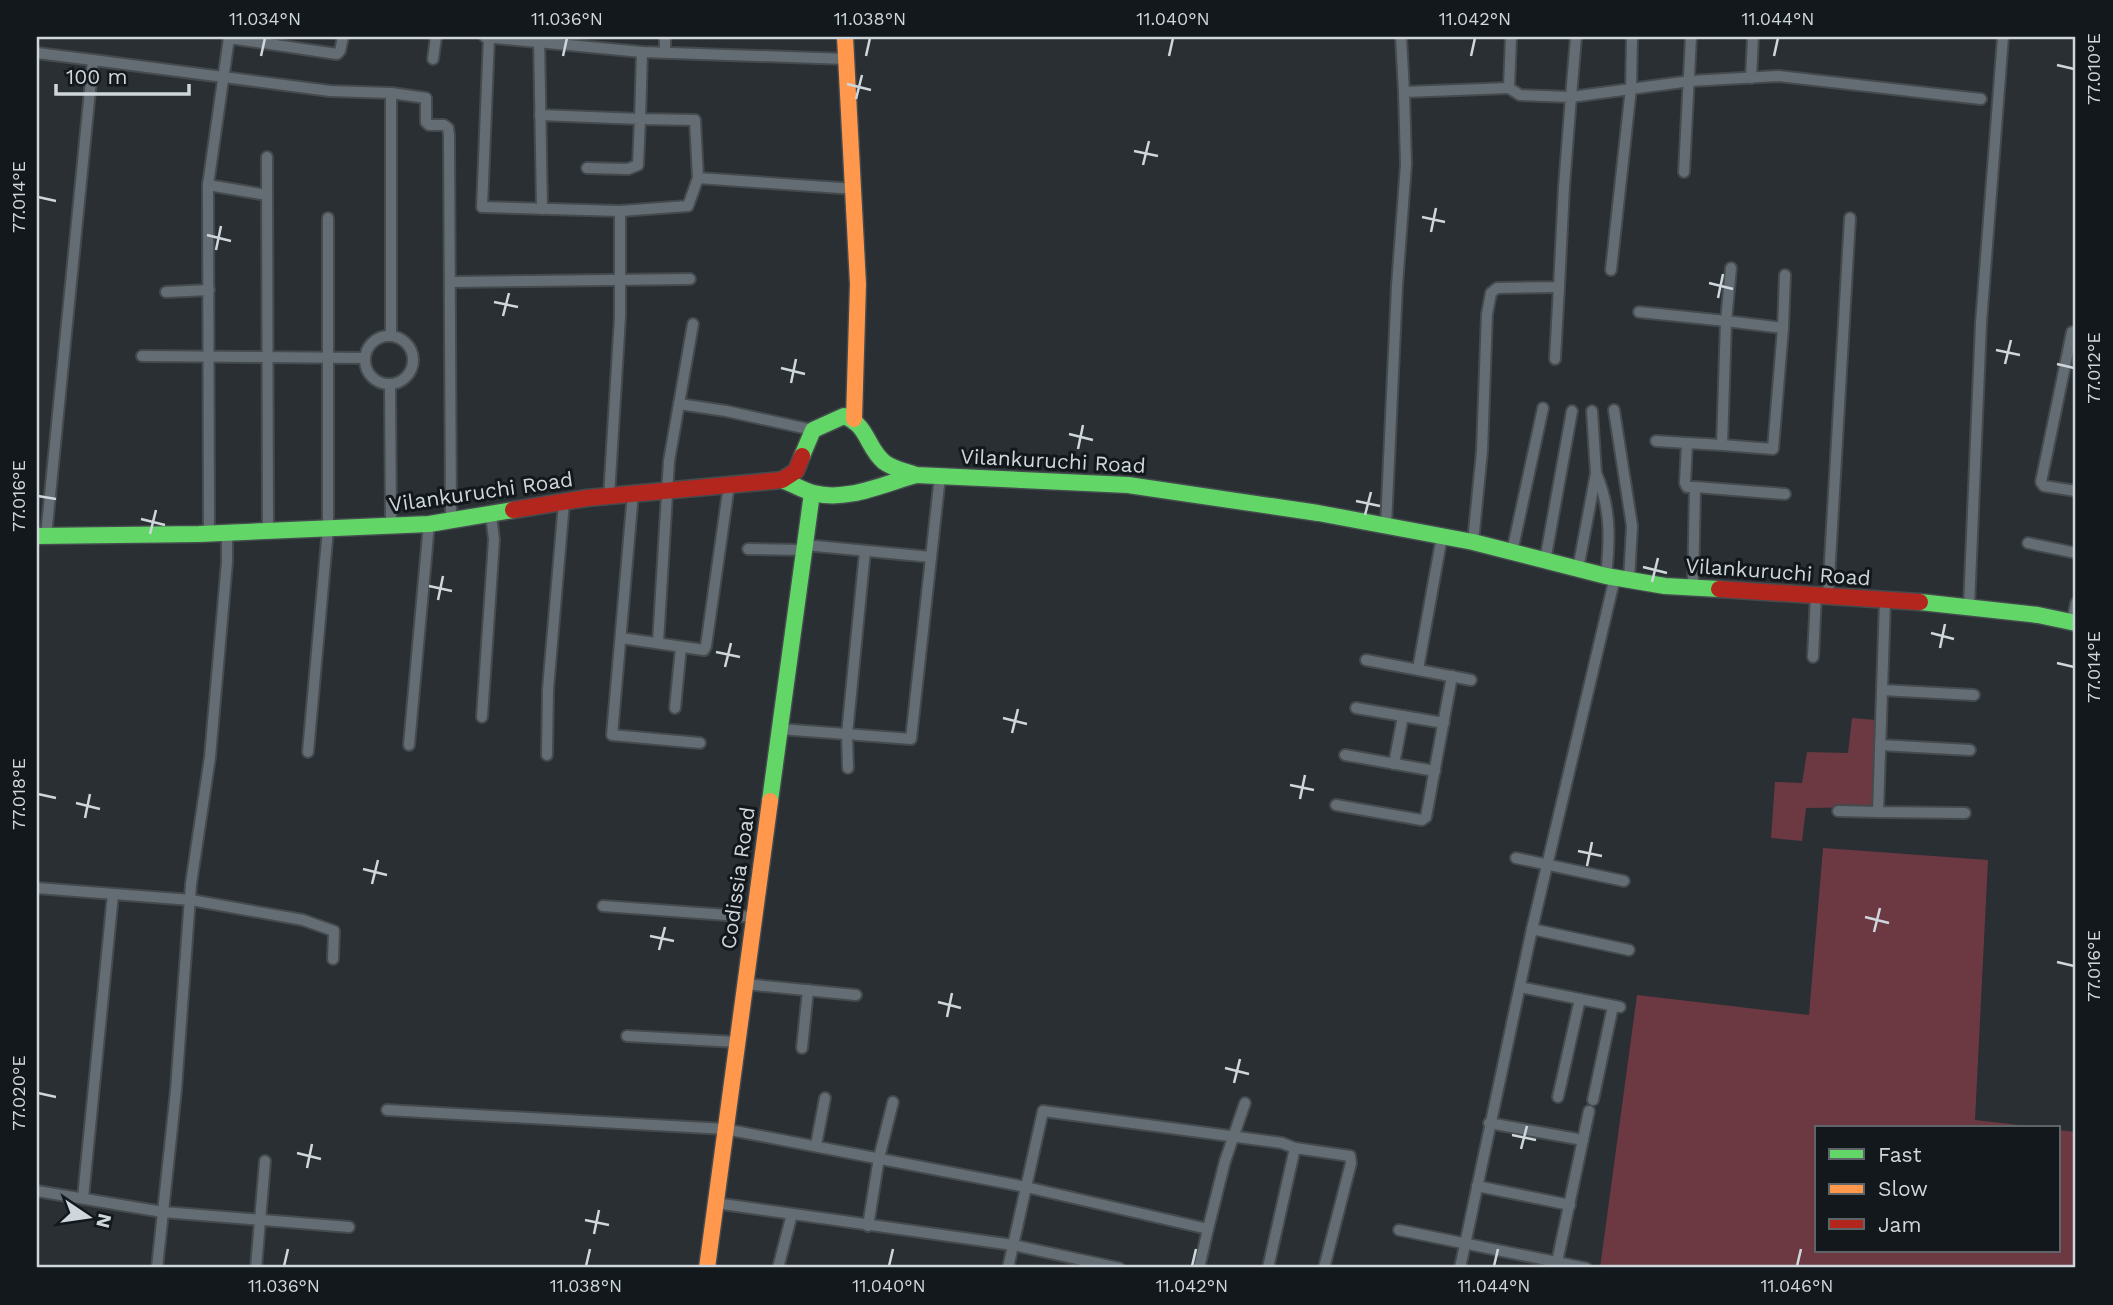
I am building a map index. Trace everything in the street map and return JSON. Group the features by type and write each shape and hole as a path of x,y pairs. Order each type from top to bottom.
{"main road":[{"path":"782,480 796,471 813,430 844,416 854,419 853,379 858,287 845,37"},
{"name":"Vilankuruchi Road","path":"854,419 864,430 874,452 885,464 916,475 1128,485 1318,513 1442,536 1616,578 1693,588 1969,606 2074,623"},
{"path":"782,480 812,493 833,495 864,491 916,475"},
{"name":"Vilankuruchi Road","path":"41,536 209,534 429,524 609,496 782,480"},
{"name":"Codissia Road","path":"707,1268 812,493"}],"street":[{"path":"209,534 208,185 229,38 337,54 344,37"},
{"path":"433,59 436,37"},
{"path":"540,115 695,120 698,178 688,206 620,211 482,207 488,37 539,39 642,51 846,59"},
{"path":"664,52 665,37"},
{"path":"1385,526 1396,286 1406,163 1401,37"},
{"path":"1510,88 1511,37"},
{"path":"1555,359 1563,187 1576,37"},
{"path":"1611,270 1631,88 1632,37"},
{"path":"1684,172 1691,37"},
{"path":"1751,78 1754,37"},
{"path":"1969,606 1982,323 2003,37"},
{"path":"539,39 542,209"},
{"path":"587,168 628,169 638,165 642,51"},
{"path":"37,53 330,91 391,93 426,98 429,125 444,125 447,128 451,521"},
{"path":"41,536 93,60"},
{"path":"1404,92 1510,88 1520,95 1571,97 1690,81 1778,76 1981,99"},
{"path":"391,93 391,335"},
{"path":"267,157 268,531"},
{"path":"698,178 855,189"},
{"path":"208,185 267,195"},
{"path":"609,496 620,280 620,211"},
{"path":"308,752 328,529 328,218"},
{"path":"1813,657 1822,595 1850,218"},
{"path":"1722,445 1726,321 1731,268"},
{"path":"1656,441 1773,449 1785,275"},
{"path":"450,282 690,279"},
{"path":"1473,542 1478,501 1487,314 1491,293 1497,288 1559,287"},
{"path":"166,292 209,290"},
{"path":"1639,312 1783,328"},
{"path":"658,643 669,461 693,324"},
{"path":"2072,332 2041,482 2044,486 2076,491"},
{"path":"391,335 406,342 413,356 410,372 405,378 390,384 375,379 366,366 365,358 371,344 391,335"},
{"path":"142,356 268,355 365,358"},
{"path":"390,384 391,526"},
{"path":"680,404 813,430"},
{"path":"1512,552 1543,408"},
{"path":"1460,1268 1532,929 1616,578 1633,526 1614,410"},
{"path":"1545,561 1572,411"},
{"path":"1578,569 1596,473 1592,411"},
{"path":"1687,443 1687,487 1785,494"},
{"path":"1596,473 1604,492 1616,578"},
{"path":"780,729 911,739 940,476"},
{"path":"621,638 704,650 729,485"},
{"path":"1693,588 1695,487"},
{"path":"633,494 612,735 700,743"},
{"path":"547,755 548,688 564,502"},
{"path":"482,718 494,540 491,514"},
{"path":"409,745 429,524"},
{"path":"157,1268 176,1090 190,900 210,757 227,562 227,533"},
{"path":"1418,669 1442,536"},
{"path":"2028,543 2076,553"},
{"path":"748,549 805,548 931,558"},
{"path":"848,768 847,734 864,551"},
{"path":"1878,811 1885,600"},
{"path":"2074,623 2076,603"},
{"path":"675,708 681,647"},
{"path":"1366,660 1471,680"},
{"path":"1336,805 1422,820 1428,812 1452,677"},
{"path":"1882,691 1974,695"},
{"path":"1356,708 1444,723"},
{"path":"1394,764 1403,716"},
{"path":"1880,745 1970,750"},
{"path":"1345,755 1435,771"},
{"path":"1838,811 1965,813"},
{"path":"1516,858 1623,881"},
{"path":"37,888 190,900 303,920 334,931 333,959"},
{"path":"83,1198 113,894"},
{"path":"603,906 754,917"},
{"path":"1532,929 1629,950"},
{"path":"745,984 856,995"},
{"path":"1520,987 1616,1006 1593,1100"},
{"path":"802,1048 808,990"},
{"path":"1558,1097 1580,999"},
{"path":"627,1035 737,1042"},
{"path":"816,1146 825,1098"},
{"path":"869,1226 880,1158 893,1102"},
{"path":"1199,1268 1225,1161 1245,1103"},
{"path":"387,1110 725,1129 1026,1187 1208,1229"},
{"path":"1007,1268 1043,1111 1282,1143 1295,1148 1350,1156 1351,1163 1324,1268"},
{"path":"1557,1262 1588,1111"},
{"path":"1489,1124 1583,1140"},
{"path":"1268,1268 1295,1148"},
{"path":"256,1268 265,1161"},
{"path":"1477,1186 1570,1205"},
{"path":"37,1191 163,1212 349,1227"},
{"path":"715,1203 1013,1245 1070,1263 1119,1268"},
{"path":"778,1268 792,1214"},
{"path":"1399,1230 1586,1268"}],"shaded area":[{"path":"1852,718 1876,720 1874,807 1806,808 1802,841 1771,838 1775,782 1802,783 1807,752 1848,753"},
{"path":"1823,848 1988,860 1975,1120 2028,1126 1815,1126 1815,1252 2060,1252 2060,1130 2076,1132 2076,1268 1600,1268 1637,995 1809,1015"}],"traffic: fast":[{"path":"802,456 813,430 844,416 858,425 884,462 916,475 1128,485 1318,513 1473,542 1606,576 1665,586 1719,589"},
{"path":"782,480 813,493 839,495 865,491 916,475"},
{"path":"770,801 812,493"},
{"path":"37,536 199,534 429,524 513,510"},
{"path":"1920,602 2038,615 2076,623"}],"traffic: slow":[{"path":"845,37 858,284 854,419"},
{"path":"707,1268 770,801"}],"traffic: jam":[{"path":"513,510 587,498 782,480 796,471 802,456"},
{"path":"1719,589 1920,602"}]}
